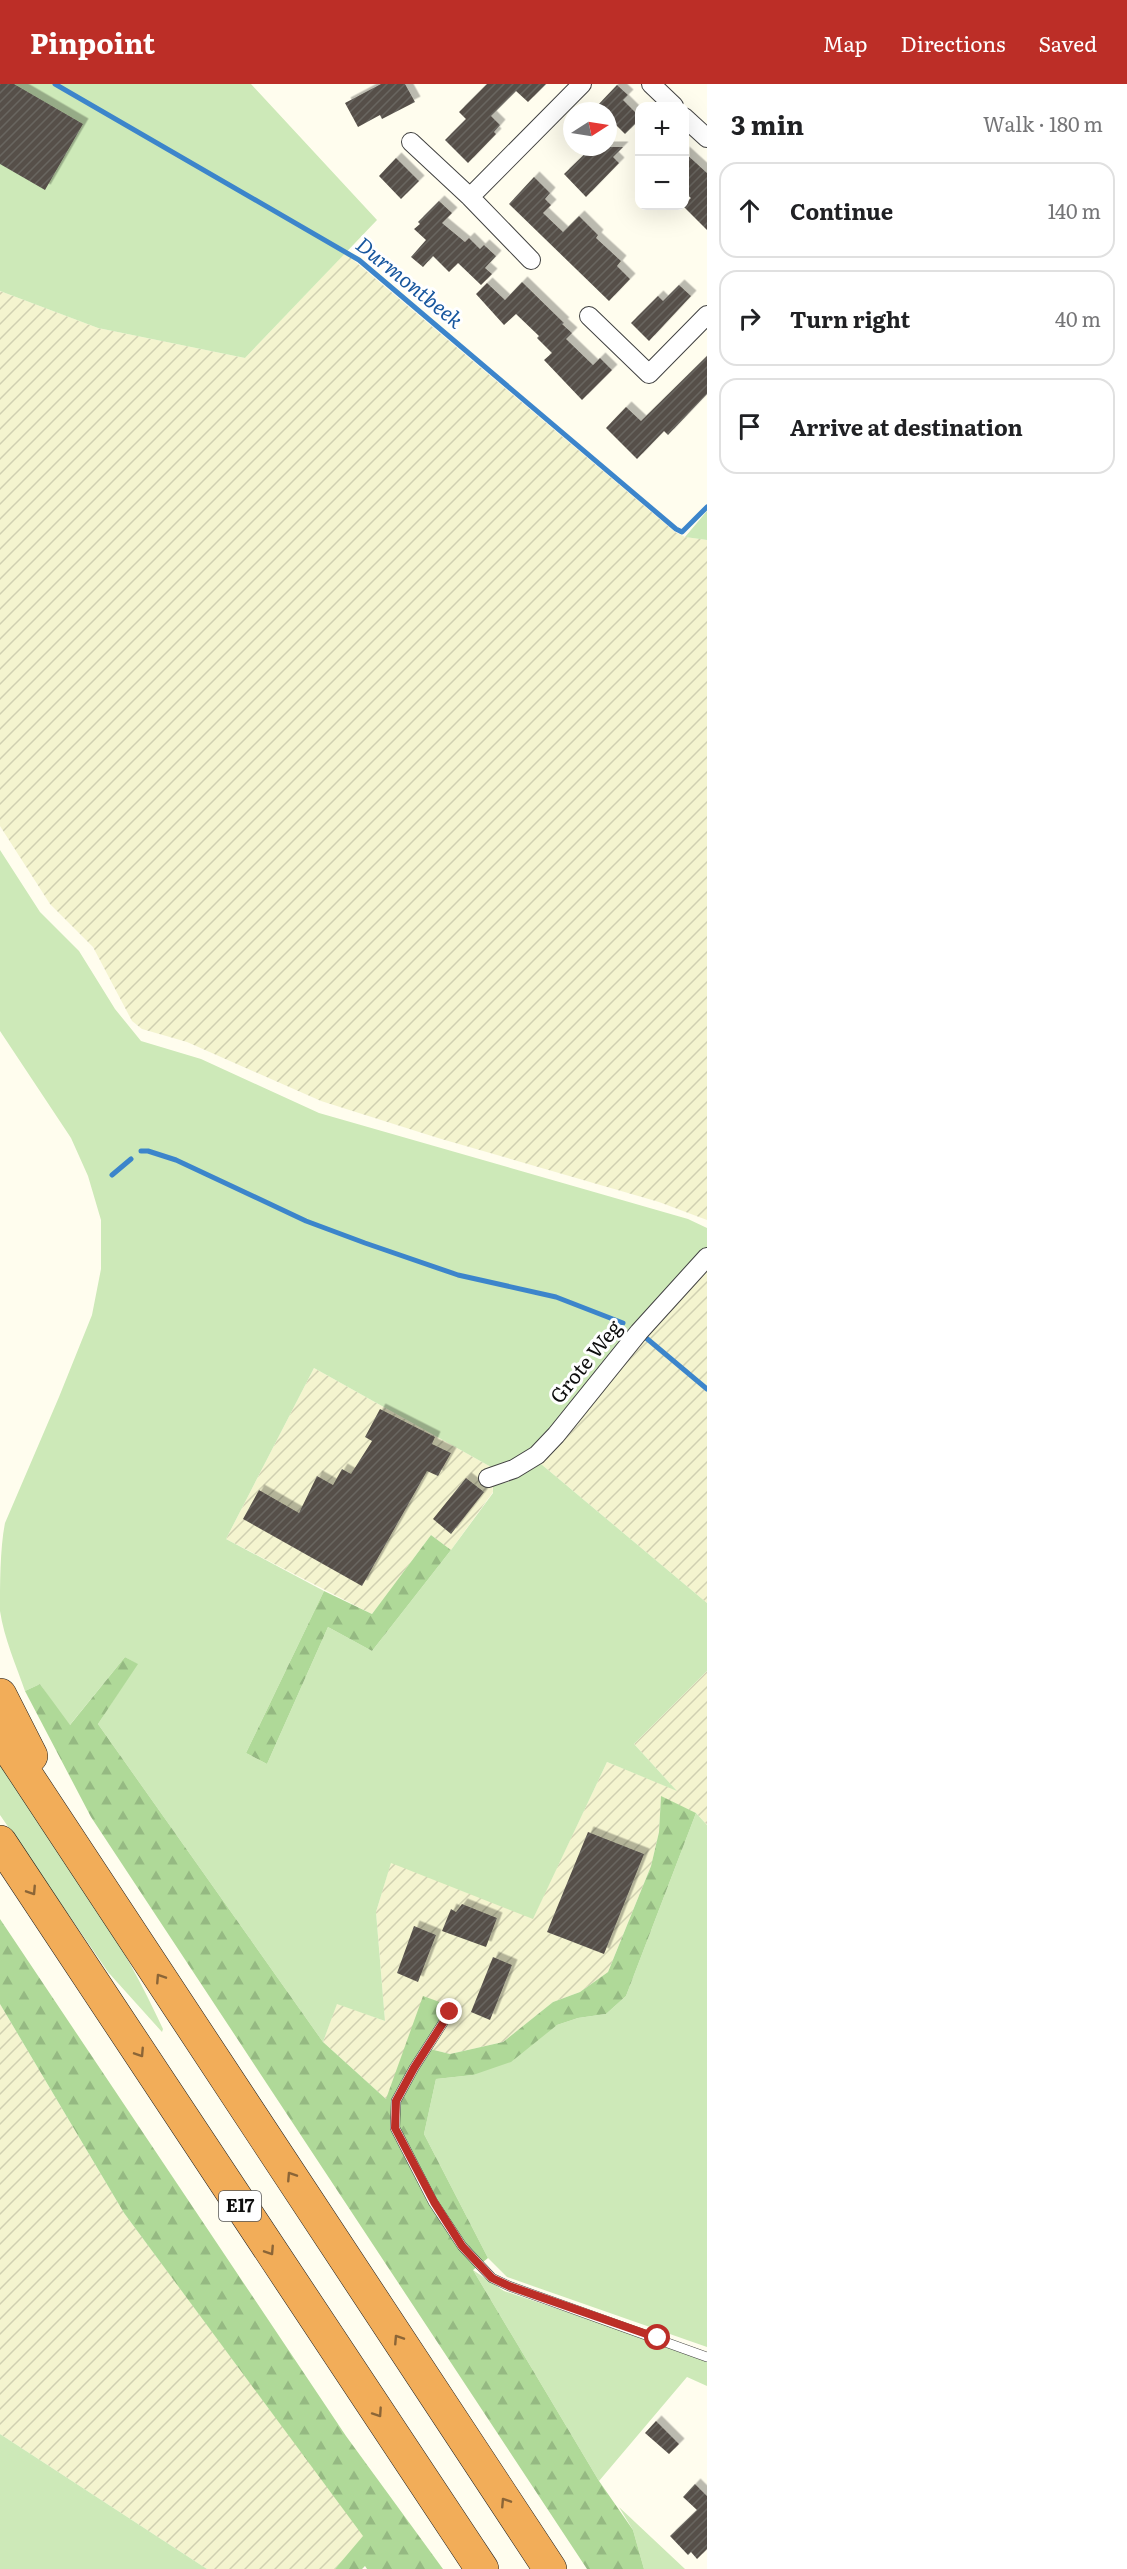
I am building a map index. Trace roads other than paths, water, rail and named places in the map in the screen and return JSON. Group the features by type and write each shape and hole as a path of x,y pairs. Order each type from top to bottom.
{"highway":[{"path":"0,1695 18,1727 69,1839"},
{"path":"0,1735 550,2569"},
{"name":"E17","path":"0,1842 482,2569"}],"street":[{"path":"470,196 582,84"},
{"path":"651,84 670,102"},
{"path":"689,122 707,138"},
{"path":"411,142 470,196 531,260"},
{"path":"589,316 649,374 707,315"},
{"name":"Grote Weg","path":"488,1478 514,1469 537,1455 556,1435 639,1332 707,1257"}],"lane":[{"path":"450,2012 396,2101 395,2128 434,2202 462,2246 492,2278 509,2286 707,2357"}],"waterway":[{"name":"Durmontbeek","path":"55,84 359,260 676,529 682,532 707,507"},
{"path":"141,1151 176,1160 306,1221 365,1243 458,1275 556,1297 623,1323"},
{"path":"112,1175 131,1159"},
{"path":"645,1337 707,1389"}]}
